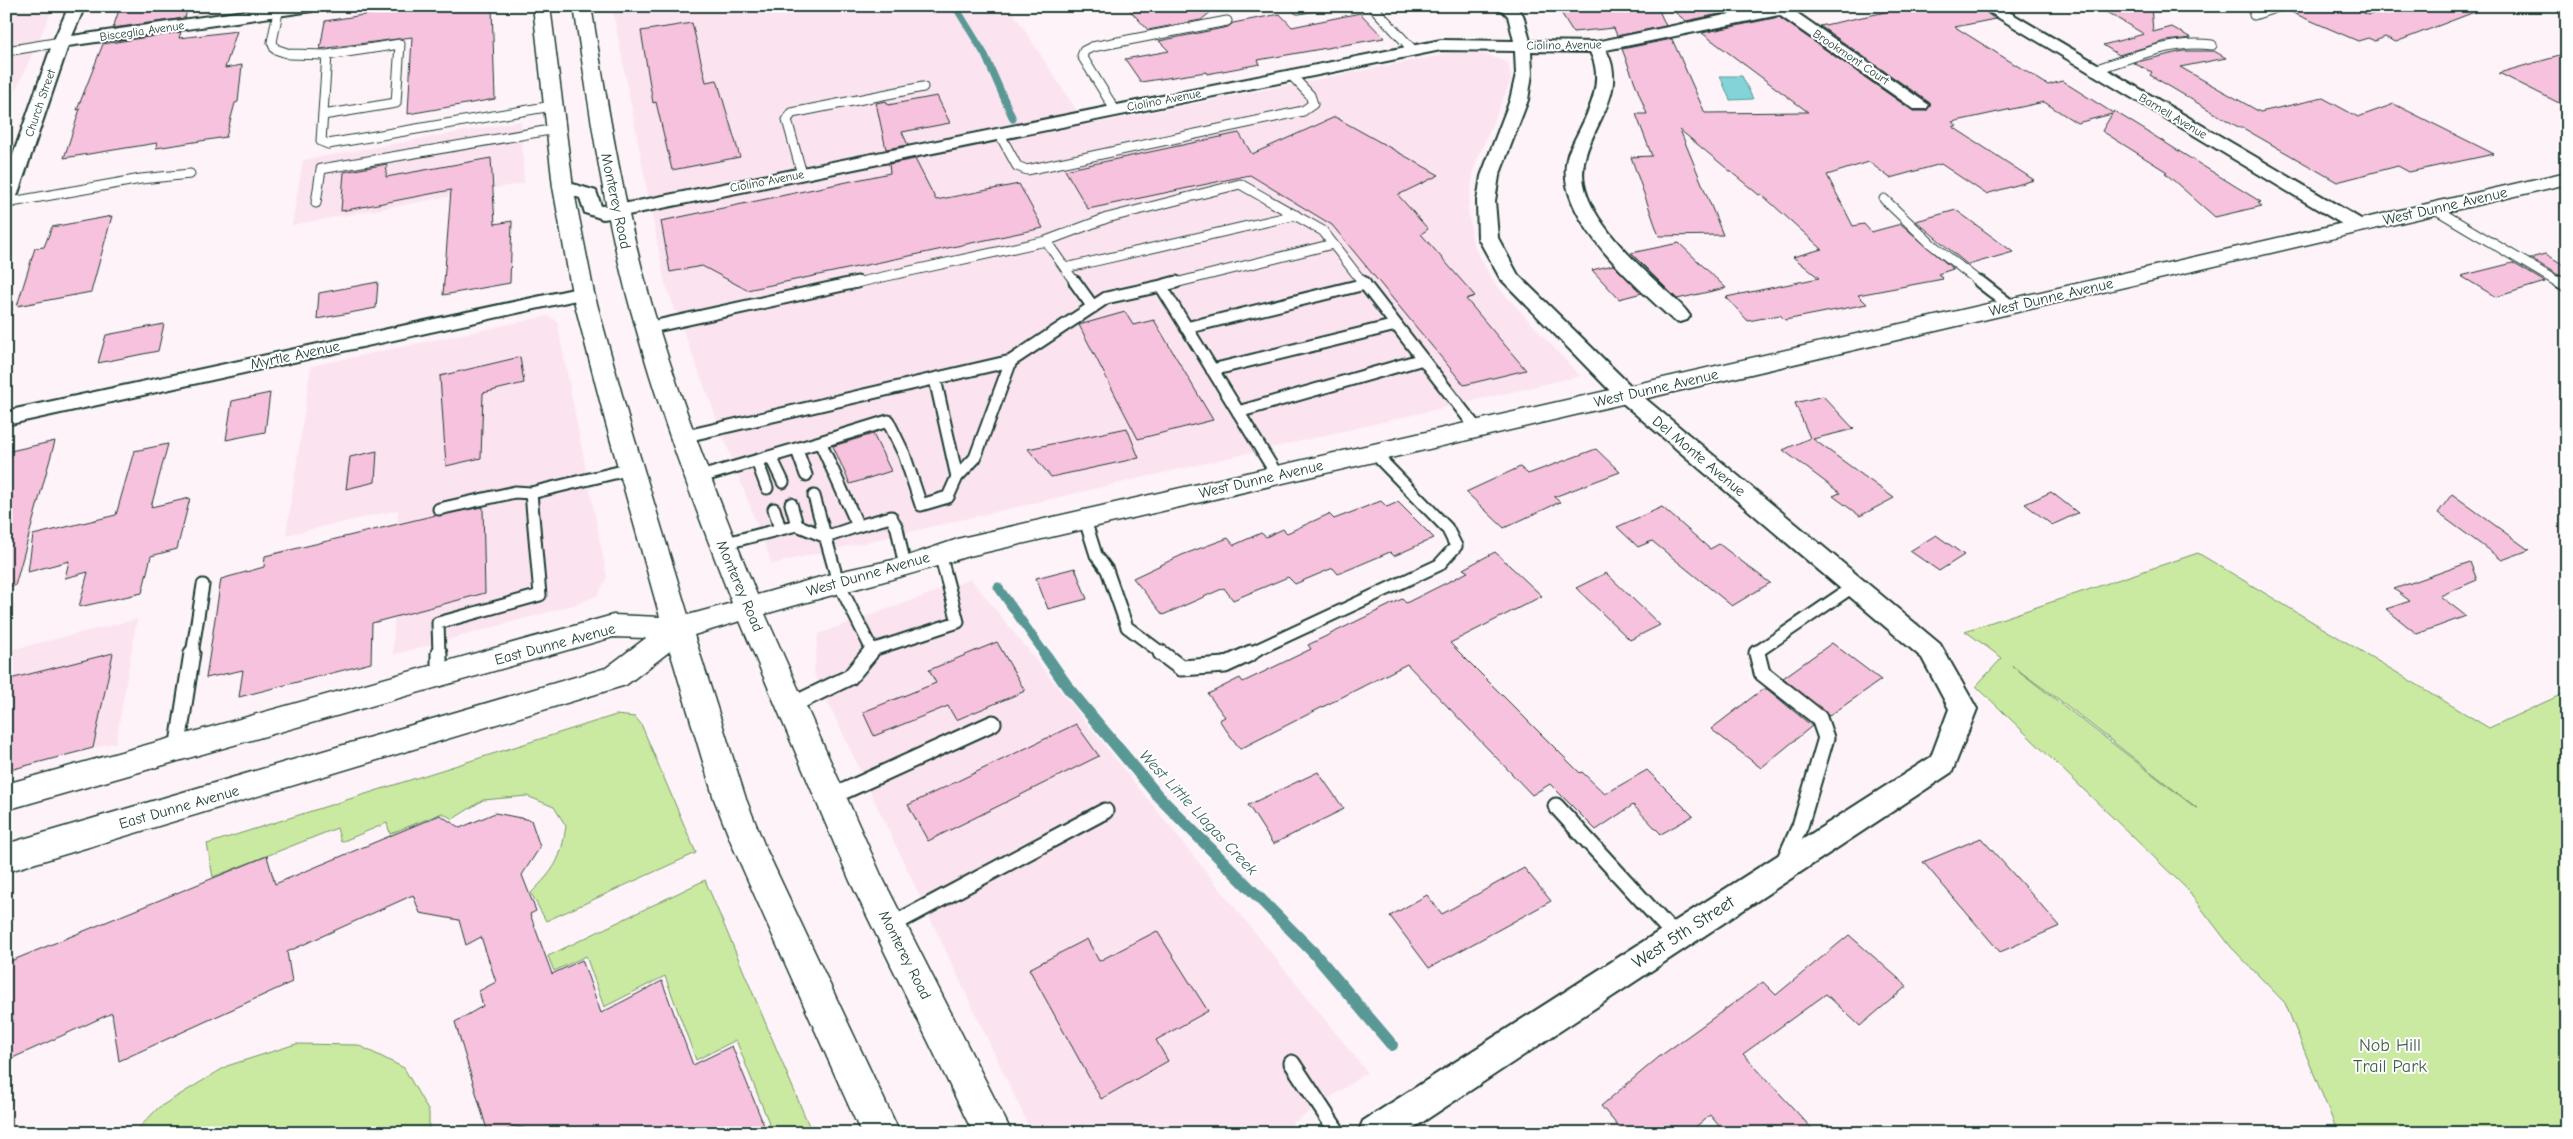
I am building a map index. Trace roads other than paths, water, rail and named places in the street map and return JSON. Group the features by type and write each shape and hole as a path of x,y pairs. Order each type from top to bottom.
{"main road":[{"path":"541,6 563,187 583,293 631,469 678,629 730,799 749,847 881,1133"},
{"name":"Monterey Road","path":"582,6 605,151 618,211 647,328 696,478 748,608 867,881 993,1133"},
{"name":"West Dunne Avenue","path":"678,629 838,582 905,567 940,554 2567,178"},
{"name":"East Dunne Avenue","path":"6,798 614,626 678,629"},
{"name":"East Dunne Avenue","path":"6,858 616,677 678,629"}],"street":[{"name":"Church Street","path":"6,202 61,42 77,6"},
{"name":"Bisceglia Avenue","path":"61,42 312,6"},
{"name":"Del Monte Avenue","path":"1506,6 1515,15 1523,46 1524,74 1518,100 1490,176 1486,201 1488,238 1510,278 1627,395 1930,651 1963,709"},
{"name":"Barnell Avenue","path":"1987,6 2358,226"},
{"name":"Ciolino Avenue","path":"563,187 589,195 592,209 596,212 618,211 1413,50 1458,44 1596,47 1779,8"},
{"name":"Brookmont Court","path":"1779,8 1920,105"},
{"path":"1596,47 1605,67 1606,83 1574,166 1577,189 1590,218 1621,260 1680,316"},
{"name":"Myrtle Avenue","path":"6,418 583,293"},
{"name":"West 5th Street","path":"1375,1133 1942,764 1963,709"}],"lane":[{"path":"1298,9 1314,6"},
{"path":"1372,6 1413,50"},
{"path":"2254,15 2280,6"},
{"path":"278,12 272,42 275,49 290,54 327,55 400,44 396,103 323,115"},
{"path":"1115,110 1082,56 1084,51 1092,47 1227,20"},
{"path":"6,51 61,42"},
{"path":"2094,70 2185,45 2203,42 2212,45"},
{"path":"327,55 321,141 328,144 552,106"},
{"path":"999,133 1017,166 1027,170 1303,111 1313,104 1310,95 1291,75"},
{"path":"802,174 787,120 792,113 922,87"},
{"path":"316,203 321,169 556,129"},
{"path":"6,202 141,179 190,174"},
{"path":"647,328 1046,241 1107,218 1240,184 1323,231 1477,429"},
{"path":"1884,199 1930,243 2011,306"},
{"path":"2435,208 2567,286"},
{"path":"1065,268 1296,216"},
{"path":"1046,241 1093,307"},
{"path":"682,437 1011,361 1106,298 1333,244"},
{"path":"1186,328 1364,284"},
{"path":"1161,286 1277,475"},
{"path":"1212,370 1396,325"},
{"path":"1238,412 1275,403 1373,371 1423,360"},
{"path":"696,478 796,450 888,421 904,454 921,505 948,497 957,477 975,458 1011,361"},
{"path":"935,379 957,477"},
{"path":"820,442 858,526"},
{"path":"796,450 806,475"},
{"path":"1085,520 1096,555 1107,570 1127,627 1181,668 1225,665 1438,565 1456,546 1448,528 1374,453"},
{"path":"772,457 783,482"},
{"path":"757,461 767,488"},
{"path":"439,509 515,492 531,493 631,469"},
{"path":"439,676 438,623 540,595 531,493"},
{"path":"814,496 838,582 872,650"},
{"path":"791,504 797,525"},
{"path":"774,509 780,529"},
{"path":"722,544 797,525 826,537 891,517 897,528 905,567"},
{"path":"792,706 850,677 872,650 958,622 940,554"},
{"path":"177,750 203,585"},
{"path":"1780,868 1800,826 1826,738 1819,718 1762,673 1757,652 1854,586"},
{"path":"831,797 994,723"},
{"path":"1556,806 1676,937"},
{"path":"890,926 1105,811"},
{"path":"1292,1063 1338,1133"}],"water":[{"path":"1720,76 1742,76 1753,99 1730,100"}],"waterway":[{"name":"West Little Llagas Creek","path":"955,6 985,55 1013,119"},
{"name":"West Little Llagas Creek","path":"998,587 1045,654"},
{"name":"West Little Llagas Creek","path":"1044,653 1069,689 1158,796 1314,953 1392,1045"}],"park label":[{"name":"Nob Hill Trail Park","path":"2390,1055"}]}
